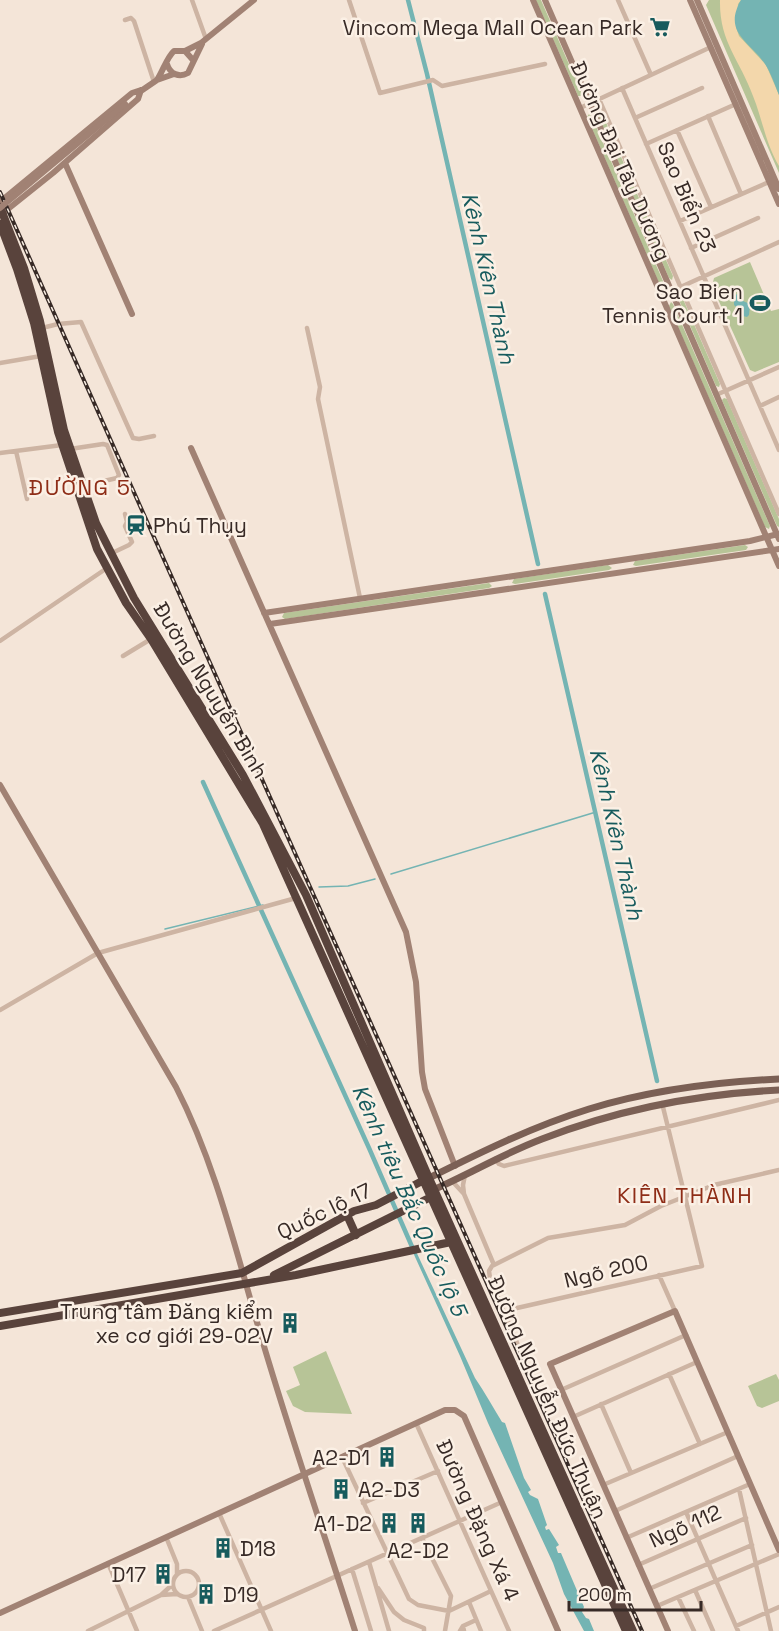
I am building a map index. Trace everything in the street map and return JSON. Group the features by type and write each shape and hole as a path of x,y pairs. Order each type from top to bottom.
{"highway":[{"name":"Đường Nguyễn Bình","path":"1,208 24,268 42,328 66,447 96,523 134,598 243,775 306,895 426,1179"},
{"name":"Đường Nguyễn Bình","path":"0,224 27,301 66,447 97,549 126,603 151,639 258,815 426,1179"},
{"path":"296,898 306,895"},
{"name":"Đường Nguyễn Đức Thuận","path":"426,1179 633,1631"},
{"name":"Quốc lộ 17","path":"0,1313 242,1273 347,1215 386,1201 426,1179"},
{"name":"Đường Nguyễn Đức Thuận","path":"433,1193 451,1242 626,1631"},
{"name":"Quốc lộ 17","path":"263,1280 392,1217 433,1193"},
{"path":"347,1215 356,1235"},
{"path":"0,1326 245,1284 407,1253 451,1242"},
{"path":"49,1305 51,1317"}],"main road":[{"path":"426,1179 513,1138 587,1110 681,1088 779,1079"},
{"path":"747,1081 749,1092"},
{"path":"433,1193 452,1180 495,1159 591,1121 662,1103 711,1095 779,1090"},
{"path":"513,1138 518,1149"}],"street":[{"path":"167,64 174,74 179,76 188,73 205,40 192,0"},
{"path":"155,81 167,64 171,53 178,50 185,51 205,40 254,0"},
{"path":"349,0 380,93 430,80 442,86 545,64"},
{"name":"Đường Đại Tây Dương","path":"533,0 766,537 776,550 779,566"},
{"name":"Đường Đại Tây Dương","path":"544,0 778,536"},
{"path":"618,0 651,75"},
{"path":"690,0 738,103 772,181 779,204"},
{"path":"697,0 713,46"},
{"path":"125,20 131,18 134,21 155,81"},
{"path":"580,108 713,46"},
{"path":"185,51 193,60"},
{"path":"1,208 141,90 155,81 174,74"},
{"name":"Sao Biển 23","path":"622,88 779,450"},
{"path":"635,118 702,88"},
{"path":"1,208 65,163 138,99 141,90"},
{"path":"1,208 132,93 141,90"},
{"path":"599,99 779,514"},
{"path":"646,144 738,103"},
{"path":"708,116 741,194"},
{"path":"677,130 711,207"},
{"path":"65,163 132,314"},
{"path":"772,181 779,189"},
{"path":"680,221 772,181"},
{"path":"691,248 758,218"},
{"path":"661,296 779,242"},
{"path":"42,328 81,322 133,438 139,440 153,436"},
{"path":"307,328 320,387 318,399 360,598"},
{"path":"0,363 41,356"},
{"path":"716,394 779,367"},
{"path":"760,406 779,397"},
{"path":"771,431 778,428"},
{"path":"0,453 107,445 119,474 117,477 104,481"},
{"path":"191,448 406,932 416,982 425,1089 455,1166"},
{"path":"16,451 27,499"},
{"path":"110,554 132,542 125,526 128,522 125,514"},
{"path":"264,613 778,536"},
{"path":"270,624 776,550"},
{"path":"623,560 625,572"},
{"path":"0,641 107,568"},
{"path":"501,578 502,590"},
{"path":"123,656 151,639"},
{"path":"0,785 192,1117 206,1154 272,1373 355,1631"},
{"path":"0,1010 98,953 296,898"},
{"path":"495,1159 504,1166 779,1100"},
{"path":"662,1103 685,1196"},
{"path":"520,1350 490,1278 489,1271 494,1265 549,1238 629,1224 661,1206 714,1185 779,1170"},
{"path":"465,1174 464,1194 494,1265"},
{"path":"452,1180 464,1194"},
{"name":"Ngõ 200","path":"518,1308 702,1266 685,1196"},
{"path":"659,1275 779,1550"},
{"path":"668,1631 550,1364 675,1311"},
{"path":"561,1390 686,1335"},
{"path":"573,1417 697,1362"},
{"path":"669,1374 700,1444"},
{"path":"601,1404 631,1473"},
{"path":"0,1612 445,1410 455,1410 464,1416 558,1631"},
{"name":"Đường Đặng Xá 4","path":"416,1423 509,1631"},
{"path":"603,1485 728,1432"},
{"path":"615,1511 738,1456"},
{"path":"342,1457 409,1599 418,1605 449,1611 491,1592"},
{"path":"363,1503 438,1471"},
{"path":"626,1538 750,1484"},
{"path":"739,1489 771,1631"},
{"path":"214,1631 502,1502"},
{"path":"686,1512 737,1629 779,1606"},
{"path":"219,1513 272,1631"},
{"name":"Ngõ 112","path":"638,1564 746,1518"},
{"path":"88,1631 161,1595 173,1584 177,1574 177,1564 166,1537"},
{"path":"422,1538 451,1596 445,1631"},
{"path":"649,1589 752,1545"},
{"path":"657,1606 779,1554"},
{"path":"369,1562 389,1631"},
{"path":"108,1563 137,1631"},
{"path":"161,1595 177,1594 188,1597 197,1591 199,1581 192,1572 177,1564"},
{"path":"352,1569 371,1631"},
{"path":"177,1574 187,1571"},
{"path":"173,1584 177,1594"},
{"path":"376,1586 394,1612 404,1620 424,1628 424,1631"},
{"path":"695,1590 713,1631"},
{"path":"188,1597 202,1631"},
{"path":"678,1597 694,1631"},
{"path":"469,1602 481,1631"},
{"path":"462,1629 476,1620"}],"green space":[{"path":"536,0 541,0 581,96 578,96"},
{"path":"709,0 779,0 779,173 706,5"},
{"path":"598,109 601,111 673,276 672,280 669,278 597,113"},
{"path":"589,114 663,285 659,283 587,117"},
{"path":"750,262 771,311 779,309 779,362 755,372 750,370 712,286 714,278"},
{"path":"680,298 683,299 720,384 719,387 716,386"},
{"path":"671,302 770,526 769,529 765,527 669,306"},
{"path":"727,399 779,519 779,527 722,400"},
{"path":"745,545 748,547 746,550 633,565 635,561"},
{"path":"608,565 612,568 609,570 512,583 514,579"},
{"path":"489,583 492,586 489,588 285,619 282,617 284,613"},
{"path":"326,1351 352,1414 305,1412 293,1406 286,1391 300,1385 293,1367"},
{"path":"776,1374 779,1380 779,1401 762,1408 757,1406 748,1386"}],"sand":[{"path":"720,0 741,0 738,4 736,27 739,36 766,65 779,95 779,166 748,83 731,50 723,28"}],"water":[{"path":"741,0 779,0 779,95 765,64 737,29 736,11"},
{"path":"739,293 743,301 750,304 747,317 743,316 734,305 734,296"},
{"path":"414,1247 475,1378 502,1422 505,1423 524,1478 531,1490 528,1492 538,1499 547,1525 546,1530 549,1529 559,1545 556,1547 558,1553 561,1553 584,1607 582,1612 589,1619 594,1631 584,1631 564,1594 553,1563 411,1248"}],"waterway":[{"name":"Kênh Kiên Thành","path":"408,0 427,74 538,564"},
{"name":"Kênh Kiên Thành","path":"545,594 657,1081"},
{"name":"Kênh tiêu Bắc Quốc lộ 5","path":"203,782 413,1249"},
{"path":"391,874 596,812"},
{"path":"319,887 348,886 375,879"},
{"path":"165,929 263,905"}],"railway":[{"path":"0,192 642,1631"}],"place":[{"name":"Vincom Mega Mall Ocean Park","path":"660,27"},
{"name":"Sao Bien Tennis Court 1","path":"760,303"},
{"name":"Phú Thụy","path":"136,525"},
{"name":"Trung tâm Đăng kiểm xe cơ giới 29-02V","path":"290,1323"},
{"name":"A2-D1","path":"387,1457"},
{"name":"A2-D3","path":"341,1489"},
{"name":"A1-D2","path":"389,1523"},
{"name":"A2-D2","path":"418,1523"},
{"name":"D18","path":"223,1548"},
{"name":"D17","path":"163,1574"},
{"name":"D19","path":"206,1594"}],"district":[{"name":"ĐƯỜNG 5","path":"80,487"},
{"name":"KIÊN THÀNH","path":"685,1195"}]}
